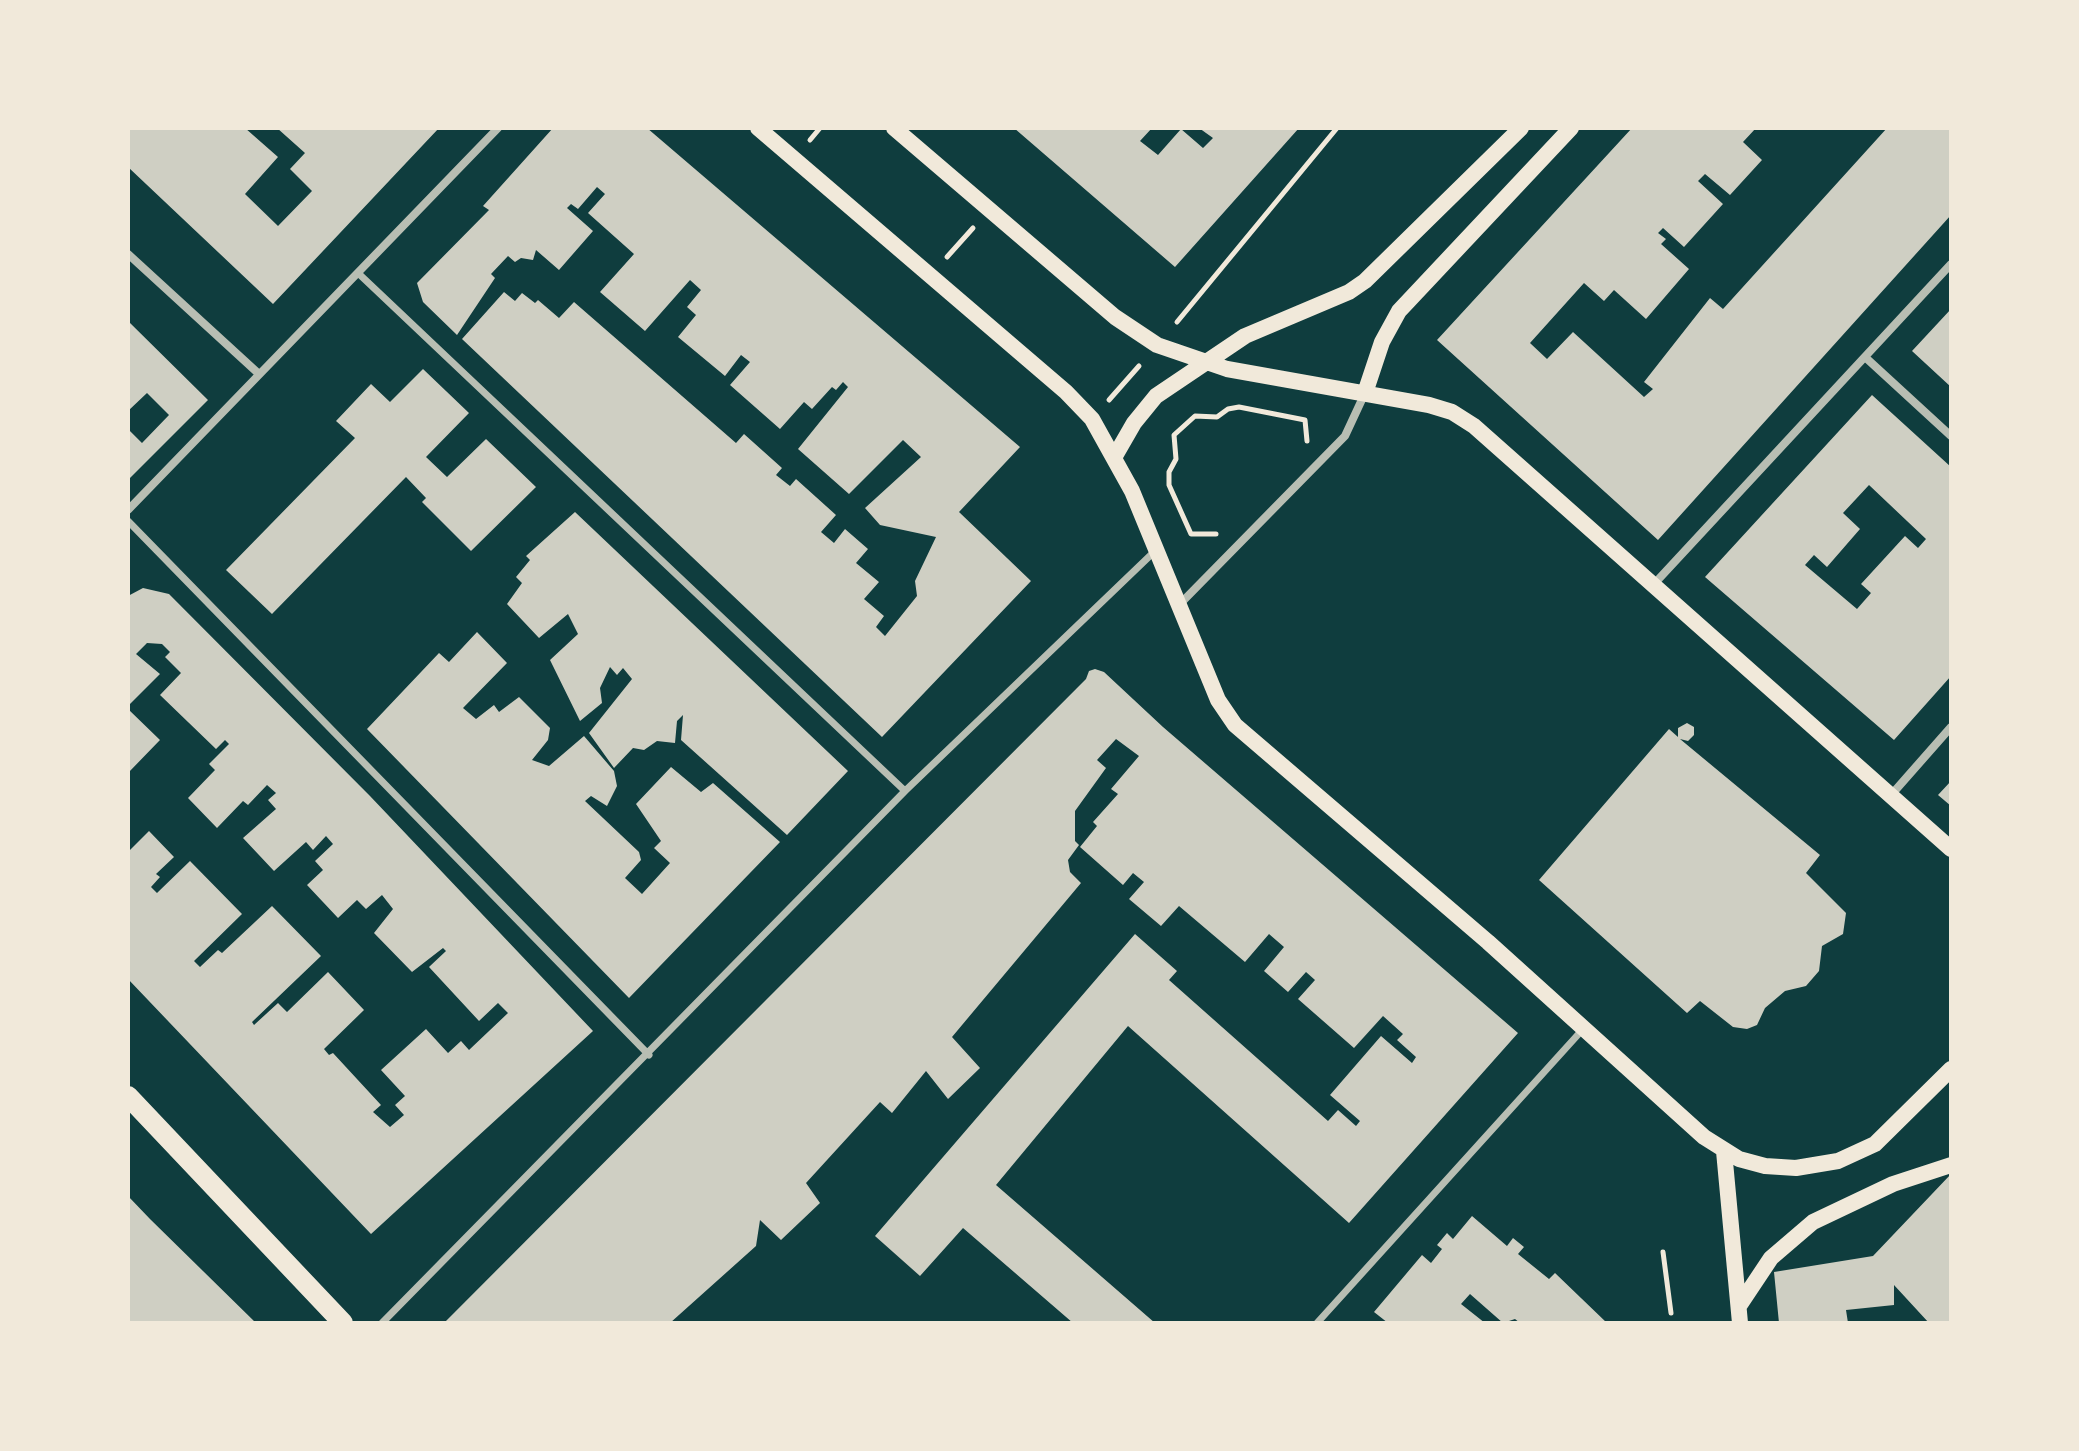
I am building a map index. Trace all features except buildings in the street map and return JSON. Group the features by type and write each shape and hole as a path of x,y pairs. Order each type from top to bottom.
{"main road":[{"path":"758,128 1066,392 1092,419 1115,456 1218,700 1235,725 1724,1151 1752,1163 1782,1167 1823,1164 1855,1156 1895,1126 1951,1069"},
{"path":"894,128 1115,317 1157,345 1203,362 1429,405 1452,412 1474,426 1655,583 1951,849"},
{"path":"1115,456 1134,423 1156,396 1203,362 1252,332 1349,292 1365,281 1521,128"},
{"path":"1365,393 1382,342 1399,311 1571,128"},
{"path":"128,1096 343,1323"},
{"path":"1724,1151 1740,1323"},
{"path":"1739,1306 1771,1258 1813,1222 1893,1184 1951,1165"}],"street":[{"path":"128,510 498,128"},
{"path":"128,254 259,374"},
{"path":"1655,583 1951,264"},
{"path":"358,273 905,791"},
{"path":"1865,357 1951,436"},
{"path":"1179,605 1319,465 1355,421 1365,393"},
{"path":"128,521 649,1055"},
{"path":"382,1323 649,1055 905,791 1156,550"},
{"path":"1892,794 1951,727"},
{"path":"1322,1321 1584,1028"}],"path":[{"path":"1092,419 1337,128"},
{"path":"930,276 990,210"},
{"path":"1242,545 1230,535 1199,536 1187,528 1167,479 1176,459 1174,435 1195,416 1217,417 1233,407 1298,417 1305,420 1308,427 1309,456 1319,465"},
{"path":"1663,1252 1671,1313"}]}
